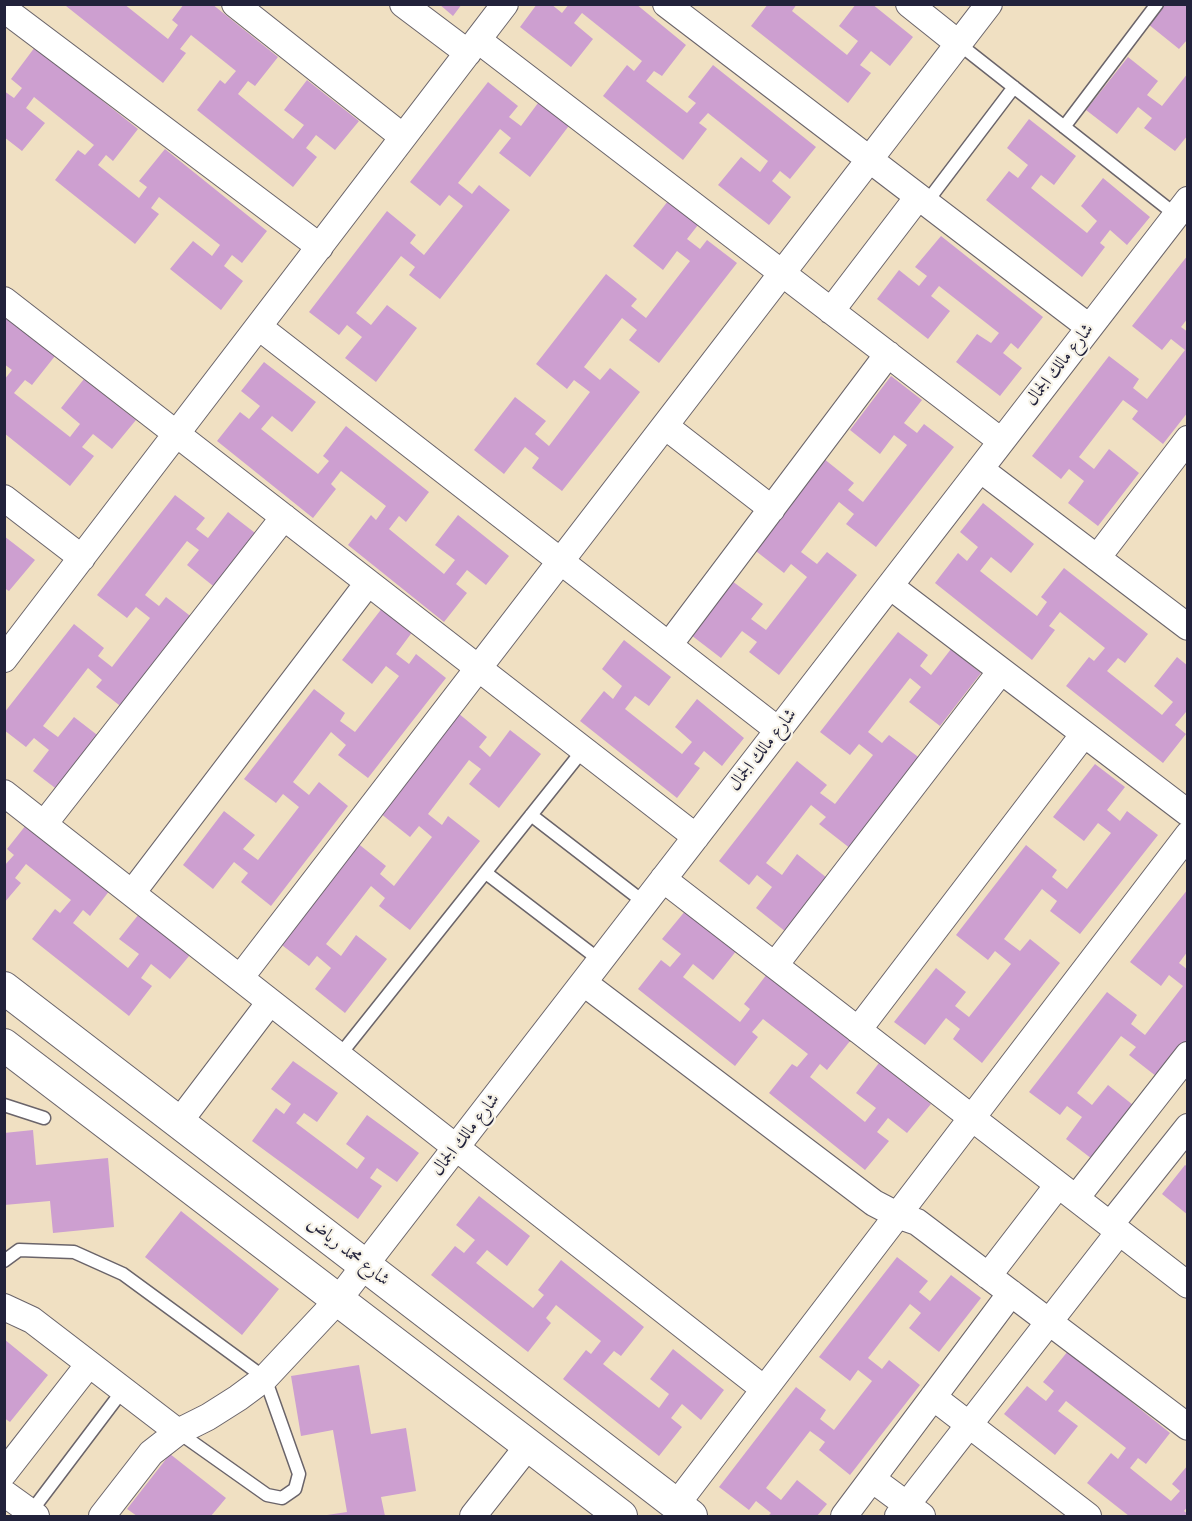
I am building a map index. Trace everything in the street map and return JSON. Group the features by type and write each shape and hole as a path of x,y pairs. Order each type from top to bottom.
{"street":[{"path":"235,4 404,137"},
{"path":"403,4 473,47 782,274 1001,441"},
{"path":"4,659 505,4"},
{"path":"666,4 1089,327"},
{"path":"909,4 959,44"},
{"path":"240,978 989,4"},
{"path":"13,17 320,247"},
{"path":"831,311 922,200"},
{"name":"شارع مالك الجمال","path":"102,1516 151,1453 178,1432 218,1411 265,1378 338,1300 1182,207"},
{"path":"4,300 696,837"},
{"path":"259,327 778,730"},
{"path":"669,645 888,354"},
{"path":"665,426 772,509"},
{"path":"1097,558 1188,439"},
{"path":"980,469 1097,558 1184,616"},
{"path":"4,498 82,558"},
{"path":"44,824 284,517"},
{"path":"132,893 368,583"},
{"path":"890,586 1188,813"},
{"path":"775,965 1000,670"},
{"path":"858,1029 1084,734"},
{"path":"4,793 764,1389"},
{"path":"683,1511 764,1389 1188,835"},
{"path":"663,879 1188,1285"},
{"path":"584,982 874,1203 917,1222 1188,1427"},
{"name":"شارع محمد رياض","path":"4,988 683,1511"},
{"path":"179,1122 270,1002"},
{"path":"4,1045 621,1516"},
{"path":"988,1276 1067,1192 1188,1055"},
{"path":"872,1479 909,1513 969,1425 1049,1321 1188,1127"},
{"path":"844,1516 1011,1293"},
{"path":"4,1307 32,1320 178,1432"},
{"path":"4,1473 89,1364"},
{"path":"933,1397 1088,1516"},
{"path":"473,1516 528,1446"},
{"path":"4,1493 31,1515"}],"lane":[{"path":"1064,127 1157,4"},
{"path":"959,44 1064,127 1182,207"},
{"path":"922,200 1014,87"},
{"path":"339,1056 583,750"},
{"path":"531,815 645,903"},
{"path":"486,873 601,961"},
{"path":"4,1105 44,1118"},
{"path":"4,1261 19,1250 74,1252 123,1274 265,1378 299,1474 295,1489 282,1498 267,1495 178,1432"},
{"path":"31,1515 123,1390"}],"building":[{"path":"67,4 124,4 168,39 178,25 172,20 184,4 212,4 278,57 255,86 248,81 238,94 293,139 304,125 284,110 307,80 359,121 335,150 316,135 306,148 317,157 293,187 197,110 220,80 225,84 236,71 191,35 180,49 186,53 163,83 66,6"},
{"path":"439,4 462,4 453,16"},
{"path":"537,4 551,4 562,13 569,4 636,4 686,45 662,76 654,71 646,81 687,113 696,103 688,97 713,65 816,147 790,179 780,171 772,181 791,197 769,225 718,185 741,157 760,172 768,161 708,113 699,123 707,129 683,160 603,96 627,65 634,71 642,61 582,13 574,23 593,39 571,67 520,27"},
{"path":"768,4 797,4 792,11 847,55 858,41 839,26 856,4 872,4 913,37 890,66 871,51 860,65 871,73 848,103 751,26"},
{"path":"1164,4 1188,4 1188,40 1179,49 1148,24"},
{"path":"35,47 138,129 113,161 106,155 98,165 139,198 147,187 139,181 165,149 267,231 242,263 232,255 224,266 243,281 221,310 170,269 193,241 212,256 220,245 159,197 151,208 159,214 135,244 55,180 78,150 85,155 94,145 34,97 26,108 45,123 22,151 4,137 4,91 14,98 22,88 11,79"},
{"path":"1128,57 1158,81 1147,95 1162,106 1188,73 1188,135 1175,151 1144,128 1152,118 1138,107 1117,134 1086,110"},
{"path":"488,82 518,106 509,117 521,126 541,99 571,123 530,177 499,153 511,138 500,129 458,183 472,194 479,185 510,210 440,299 409,275 415,267 401,256 356,313 371,325 387,305 417,328 376,382 345,358 362,337 347,325 339,335 309,312 387,211 416,235 410,243 424,255 463,206 449,195 440,206 410,182"},
{"path":"1029,119 1076,156 1054,185 1041,175 1031,188 1087,233 1097,221 1081,206 1103,178 1150,217 1127,245 1110,230 1100,243 1105,247 1082,277 986,200 1009,171 1018,178 1028,165 1007,148"},
{"path":"675,192 705,216 687,239 700,249 707,240 737,263 659,363 629,340 637,330 622,318 584,367 600,380 610,368 640,392 562,491 532,468 539,458 525,447 504,474 474,450 515,397 546,421 535,434 549,446 590,392 574,380 567,389 536,364 606,274 637,299 631,306 646,318 690,261 677,251 663,270 633,246"},
{"path":"941,236 1043,317 1018,349 1011,343 1003,353 1022,368 1000,396 956,362 977,334 991,343 999,333 939,286 931,296 950,311 928,339 877,299 899,270 919,286 927,276 915,267"},
{"path":"1188,255 1188,318 1181,327 1188,332 1188,412 1163,444 1132,419 1138,411 1123,400 1079,457 1094,469 1109,449 1139,473 1098,526 1068,503 1084,481 1069,469 1061,479 1032,456 1109,356 1139,379 1133,388 1147,399 1185,350 1171,339 1162,350 1132,326"},
{"path":"4,316 55,356 32,385 25,380 14,393 70,437 80,424 61,408 84,379 136,420 112,449 93,434 82,447 94,456 70,486 4,433 4,380 12,370 4,364"},
{"path":"264,362 316,402 292,432 272,416 261,429 318,474 329,461 323,456 346,426 429,492 406,522 399,516 389,529 444,574 455,560 435,545 458,515 509,556 486,585 467,570 456,584 467,593 444,622 348,545 371,515 376,520 386,506 341,471 331,484 336,489 313,518 217,441 240,412 249,419 260,406 241,391"},
{"path":"891,376 922,400 904,423 917,433 924,424 954,447 876,547 846,524 854,514 839,502 801,552 817,564 827,552 857,575 779,675 749,652 757,642 742,631 721,658 691,635 732,581 763,604 751,619 766,630 807,577 791,564 784,573 752,548 823,458 854,483 848,490 863,502 907,445 894,435 880,454 850,430"},
{"path":"175,495 205,518 196,529 208,538 228,512 259,536 217,589 187,565 199,550 187,541 145,595 159,606 166,597 198,622 128,712 96,687 102,680 88,668 43,726 58,737 74,717 105,741 63,794 33,771 49,750 34,738 26,747 4,730 4,713 74,624 104,648 98,656 112,667 150,618 136,607 127,618 97,595"},
{"path":"983,503 1034,544 1011,573 991,557 980,571 1037,616 1047,602 1041,597 1064,568 1148,634 1125,663 1118,658 1107,671 1162,715 1173,702 1154,686 1177,657 1188,666 1188,713 1186,712 1175,725 1186,734 1163,763 1066,686 1089,657 1094,661 1105,648 1060,612 1049,626 1055,630 1032,660 935,583 958,553 967,561 978,547 960,532"},
{"path":"4,536 35,560 9,591 4,588"},
{"path":"383,607 413,631 396,654 409,664 416,654 446,678 368,778 338,755 346,745 331,732 293,782 309,795 319,782 348,806 271,906 241,882 248,873 234,862 213,889 183,865 224,811 255,835 243,849 258,860 299,807 283,794 276,803 244,779 314,689 345,713 340,721 355,732 399,676 386,666 372,684 342,660"},
{"path":"898,632 928,655 920,666 931,675 951,649 981,673 940,726 909,702 921,687 910,678 868,732 882,743 889,735 921,759 851,849 819,824 826,817 811,805 766,863 782,875 797,854 827,878 786,932 756,908 772,887 757,875 749,885 719,861 797,761 827,785 820,793 835,804 873,755 859,744 850,755 820,732"},
{"path":"624,640 671,677 649,706 635,696 625,709 682,754 692,742 675,727 697,699 744,738 722,766 704,751 694,764 700,768 677,798 580,721 604,691 613,699 622,686 602,669"},
{"path":"458,713 487,737 479,747 490,757 510,730 541,754 499,808 469,784 481,769 469,760 428,814 442,825 448,816 480,841 410,930 379,906 385,898 371,886 326,944 341,956 356,935 387,959 345,1013 315,989 331,968 317,956 309,966 278,942 356,842 386,866 380,874 394,886 432,837 419,826 410,837 380,813"},
{"path":"1095,764 1125,787 1107,810 1120,821 1127,811 1158,835 1080,934 1050,911 1057,901 1042,889 1004,939 1020,951 1030,939 1060,963 982,1063 953,1039 960,1029 946,1018 925,1045 894,1022 936,968 966,992 955,1006 969,1017 1011,964 995,951 988,960 956,935 1026,845 1057,870 1052,877 1067,889 1111,833 1098,823 1084,841 1053,817"},
{"path":"30,820 113,886 90,916 83,910 73,923 128,968 139,954 119,939 143,909 194,950 170,979 151,964 141,978 152,986 129,1016 32,939 55,909 60,913 71,900 26,864 15,878 21,883 4,903 4,866 14,855 7,849"},
{"path":"1188,889 1188,951 1179,963 1188,970 1188,1046 1161,1080 1129,1055 1136,1047 1121,1036 1077,1093 1092,1105 1108,1085 1138,1109 1096,1162 1066,1139 1082,1117 1067,1106 1060,1115 1029,1092 1107,992 1137,1015 1131,1024 1145,1035 1183,986 1169,975 1161,986 1130,962"},
{"path":"686,910 737,950 713,980 693,964 683,977 740,1022 750,1009 744,1004 767,974 850,1041 827,1070 820,1064 810,1077 865,1122 876,1108 856,1093 879,1063 931,1104 907,1133 888,1118 877,1132 889,1141 865,1170 769,1093 792,1064 797,1067 808,1054 763,1019 752,1032 758,1037 735,1066 638,989 661,960 670,967 681,954 662,939"},
{"path":"293,1061 338,1093 317,1122 304,1113 296,1123 357,1169 365,1158 346,1144 367,1115 419,1153 397,1182 377,1168 370,1178 382,1186 358,1219 252,1141 276,1108 284,1114 291,1104 271,1089"},
{"path":"33,1130 36,1165 108,1158 114,1227 53,1233 50,1201 4,1205 4,1133"},
{"path":"1185,1165 1188,1167 1188,1215 1162,1194"},
{"path":"479,1196 530,1236 507,1266 487,1250 476,1263 533,1308 544,1295 538,1290 561,1260 644,1327 621,1356 614,1351 603,1364 659,1408 669,1394 650,1379 673,1349 724,1390 701,1420 682,1404 671,1418 682,1427 659,1456 563,1379 586,1350 591,1354 601,1341 556,1305 546,1318 551,1323 528,1352 431,1275 455,1246 464,1253 475,1240 456,1225"},
{"path":"181,1211 279,1289 242,1335 145,1257"},
{"path":"897,1257 928,1281 919,1292 930,1301 951,1275 981,1298 939,1352 909,1328 921,1313 910,1304 868,1358 882,1369 889,1360 920,1385 850,1475 819,1450 825,1442 810,1431 766,1488 781,1500 797,1480 827,1504 817,1516 768,1516 771,1513 756,1501 749,1510 719,1487 796,1387 826,1410 820,1419 834,1430 872,1381 858,1370 850,1381 819,1357"},
{"path":"4,1339 48,1375 10,1422 4,1418"},
{"path":"1068,1351 1170,1433 1146,1464 1138,1458 1130,1468 1171,1501 1180,1491 1172,1484 1188,1465 1188,1506 1184,1511 1188,1516 1129,1516 1087,1483 1111,1453 1118,1459 1126,1448 1066,1401 1058,1411 1078,1426 1055,1455 1004,1414 1027,1386 1046,1401 1054,1391 1043,1382"},
{"path":"359,1365 371,1434 406,1428 416,1491 381,1497 385,1516 327,1516 347,1512 333,1430 301,1436 291,1376"},
{"path":"170,1454 226,1498 211,1516 137,1516 127,1509"}]}
